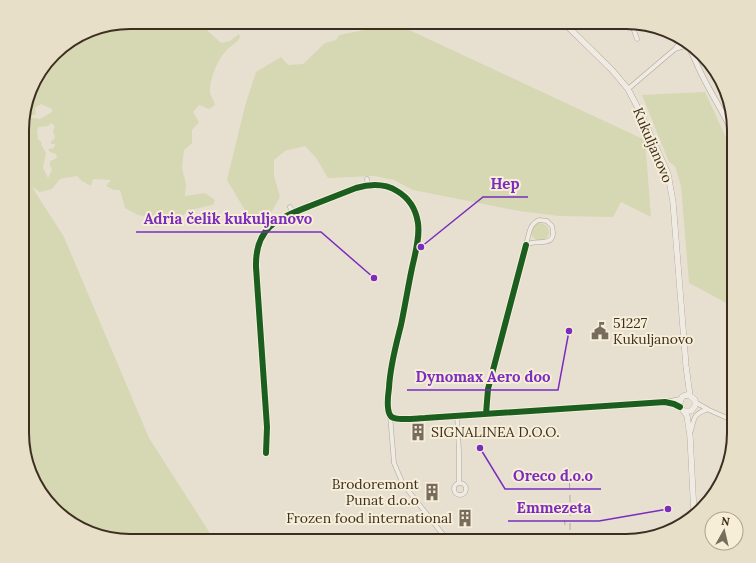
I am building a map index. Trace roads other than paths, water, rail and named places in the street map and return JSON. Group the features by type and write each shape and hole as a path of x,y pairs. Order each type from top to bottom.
{"main road":[{"name":"Kukuljanovo","path":"570,29 608,66 628,89 666,170 672,190 686,366 690,396 687,416 690,433 694,508"},
{"name":"Kukuljanovo","path":"686,366 685,391 679,402 689,408"},
{"path":"682,398 690,396"}],"street":[{"path":"633,29 636,39"},
{"path":"675,49 678,44"},
{"path":"628,89 675,49 681,46"},
{"path":"692,55 702,76 726,119"},
{"path":"367,179 368,185"},
{"path":"266,453 267,426 256,259 260,240 265,231 273,223 293,213 356,188 368,185 387,186 399,192 411,204 416,213 418,223 418,235 414,258 390,372 388,398 394,462 403,484 442,534"},
{"path":"290,207 293,213"},
{"path":"486,414 488,389 526,245 531,227 536,221 543,220 547,221 552,226 553,234 549,240 542,243 533,241 526,245"},
{"path":"252,304 258,304"},
{"path":"255,353 261,352"},
{"path":"390,414 392,417 398,419 458,416 665,402 682,398"},
{"path":"665,402 689,408 707,410 727,418"},
{"path":"690,433 692,421 695,416 700,412 707,410"},
{"path":"458,416 459,483"}],"railway":[{"path":"569,467 570,534"},
{"path":"563,506 565,525"}],"place":[{"name":"Hep","path":"421,247"},
{"name":"Adria čelik kukuljanovo","path":"374,278"},
{"name":"Dynomax Aero doo","path":"569,331"},
{"name":"51227 Kukuljanovo","path":"600,331"},
{"name":"SIGNALINEA D.O.O.","path":"418,432"},
{"name":"Oreco d.o.o","path":"480,448"},
{"name":"Brodoremont Punat d.o.o","path":"432,492"},
{"name":"Emmezeta","path":"668,509"},
{"name":"Frozen food international","path":"465,518"}]}
